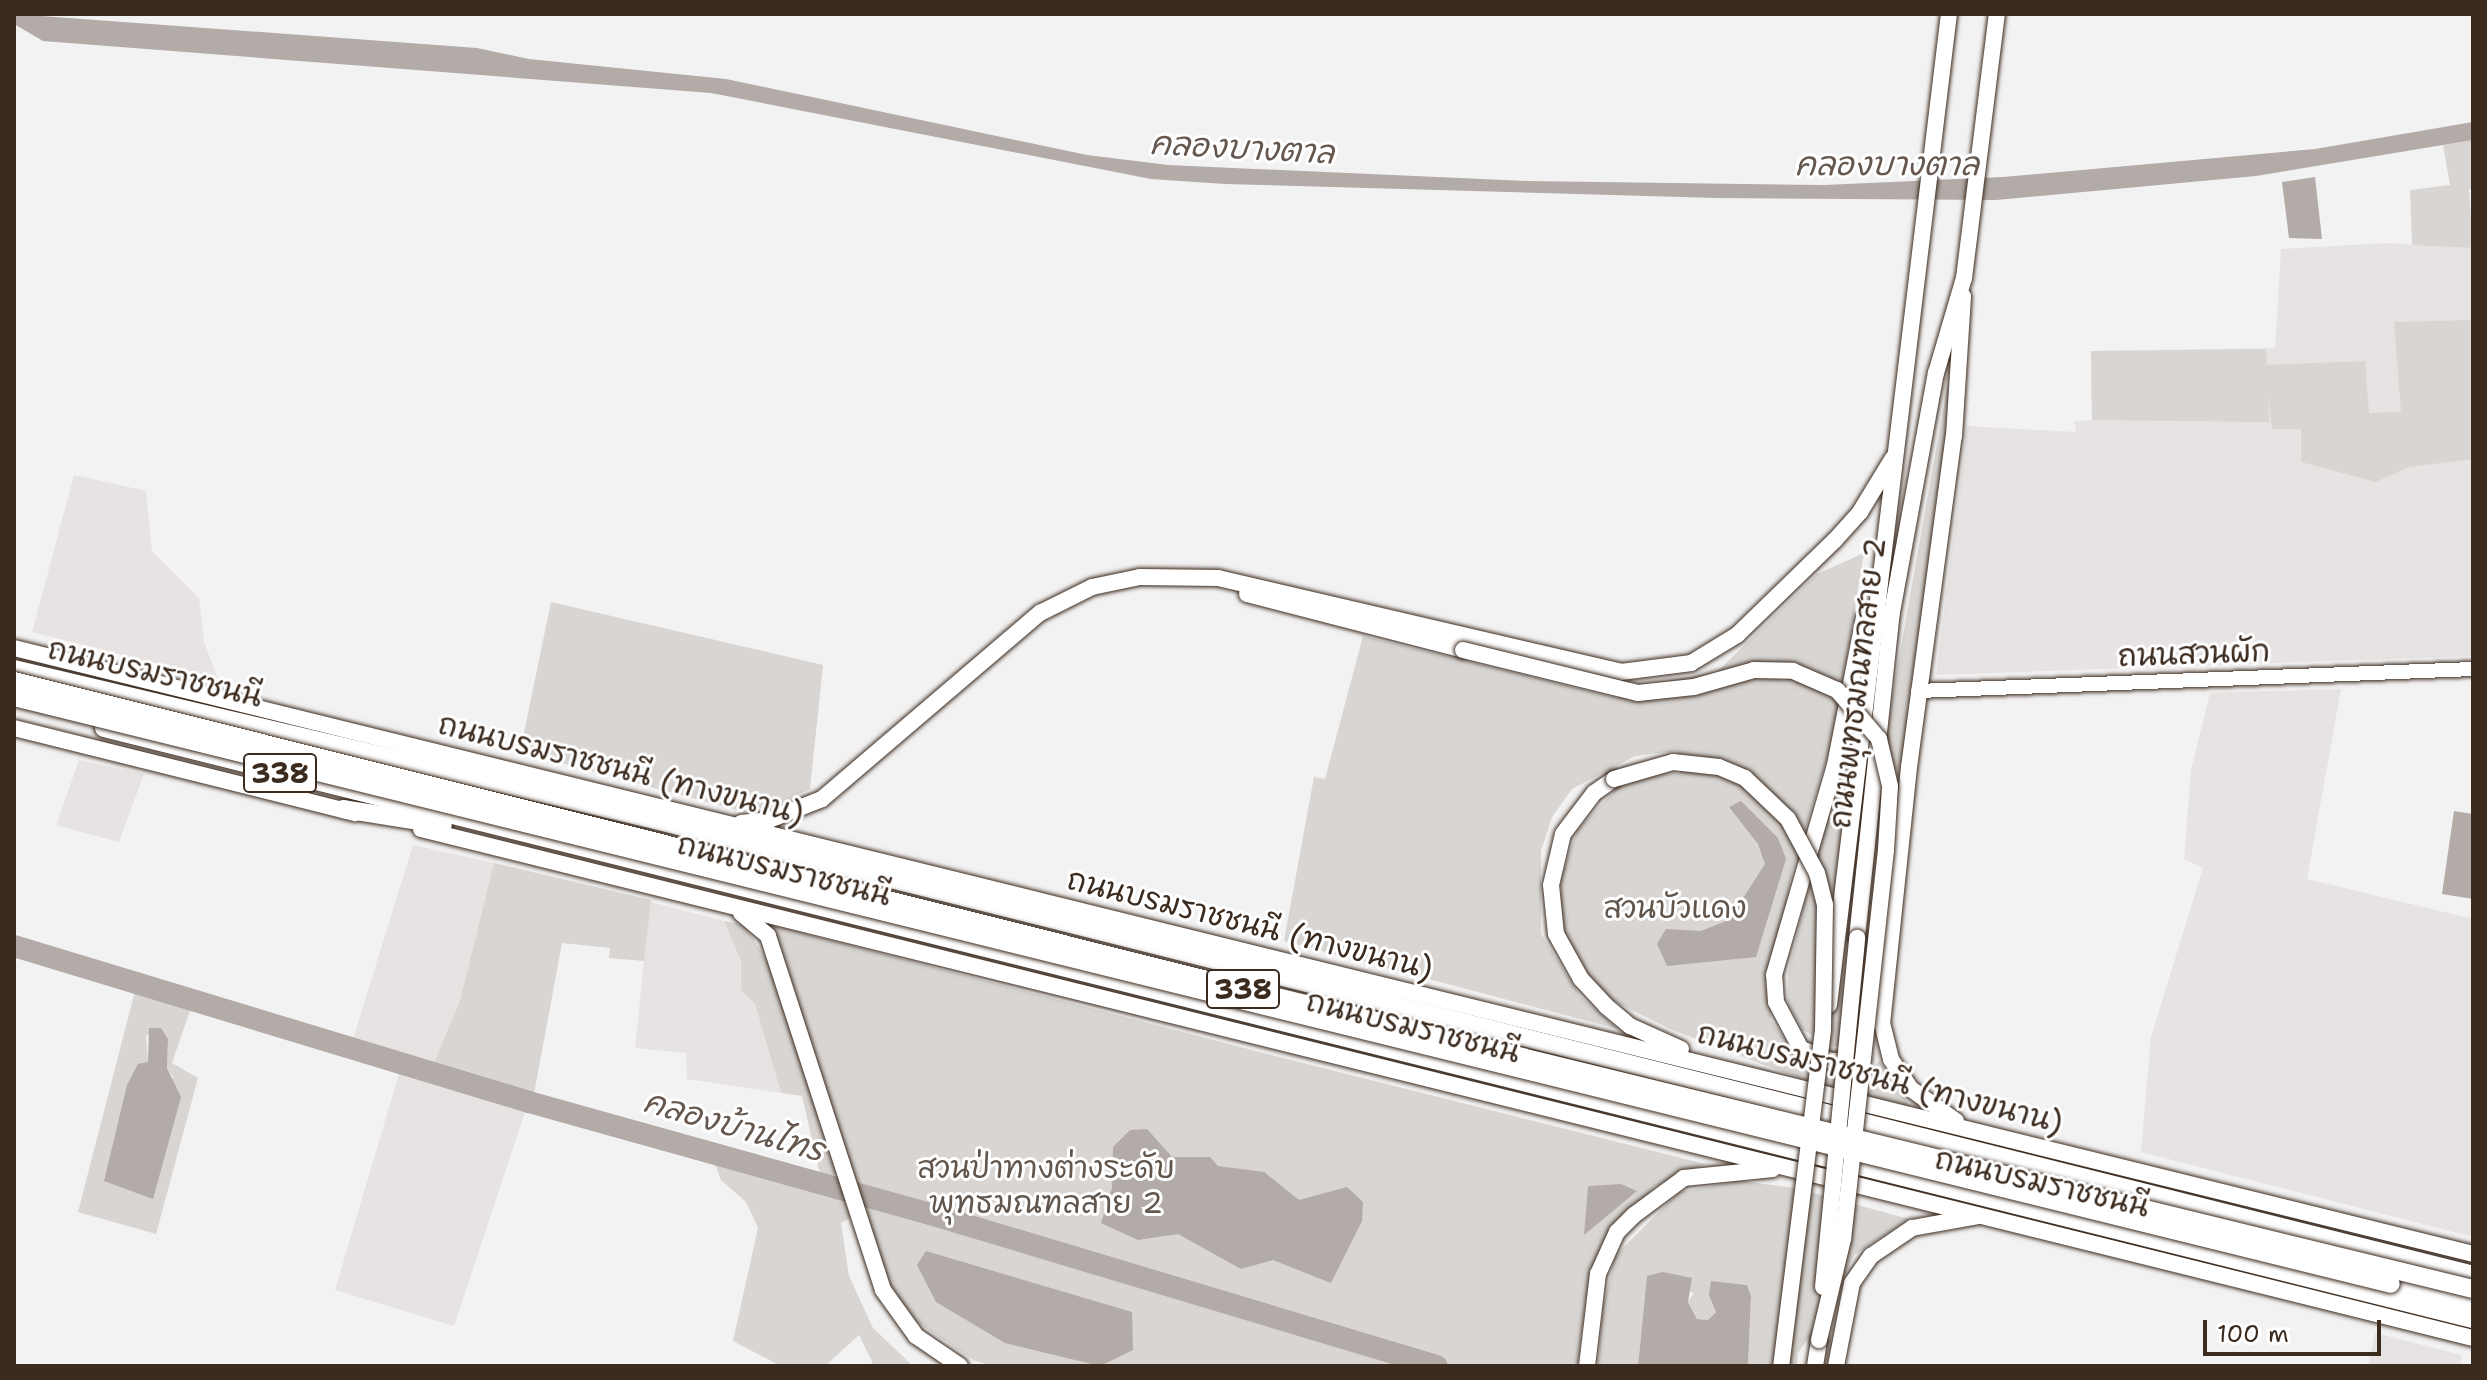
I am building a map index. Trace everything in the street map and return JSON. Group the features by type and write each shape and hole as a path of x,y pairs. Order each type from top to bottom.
{"main road":[{"name":"ถนนพุทธมณฑลสาย 2","path":"1781,1366 1859,755 1879,556 1949,14"},
{"name":"ถนนพุทธมณฑลสาย 2","path":"1815,1366 1892,612 1936,373 1964,278 1997,14"},
{"path":"1879,556 1835,765 1774,975 1785,1023 1801,1049 1831,1061 1857,1060 1877,1042 1882,1024 1918,691 1954,436 1964,278"},
{"path":"725,823 769,820 822,799 1058,601 1092,587 1140,577 1218,578 1621,672 1666,670 1712,653 1737,635 1860,512 1893,458"},
{"path":"1218,578 1267,601 1638,693 1694,687 1754,670 1793,671 1837,690 1879,739 1890,786 1886,850 1843,1239 1819,1340"},
{"name":"ถนนบรมราชชนนี (ทางขนาน)","path":"14,648 2473,1254"},
{"path":"14,657 123,675"},
{"name":"ถนนบรมราชชนนี","path":"14,669 543,793 2473,1275"},
{"name":"338","path":"14,681 1195,977 2473,1289"},
{"name":"338","path":"14,697 2473,1306"},
{"name":"ถนนบรมราชชนนี","path":"14,706 2473,1319"},
{"name":"338","path":"14,728 1799,1168 2473,1338"},
{"path":"372,737 396,749 543,793"},
{"path":"1753,1076 1630,1026 1597,997 1564,955 1551,910 1554,860 1576,814 1614,779 1673,762 1719,767 1745,778 1788,819 1807,847 1825,904 1823,1030"},
{"path":"343,809 545,839"},
{"path":"730,906 768,936 864,1228 872,1263 896,1312 916,1336 960,1366"},
{"path":"1882,1024 1891,1059 1911,1089 1972,1130"},
{"path":"1587,1366 1598,1274 1617,1232 1634,1215 1684,1178 1725,1170 1799,1168"},
{"path":"1836,1366 1849,1292 1871,1256 1912,1228 1988,1215"}],"street":[{"name":"ถนนสวนผัก","path":"1918,691 2473,669"}],"shaded area":[{"path":"14,14 477,48 529,59 726,79 1087,155 1168,165 1527,181 1824,185 2003,177 2315,149 2473,122 2473,140 2256,176 1996,200 1716,198 1225,184 1151,179 711,93 43,41 14,24"},
{"path":"2315,177 2322,239 2289,238 2282,182"},
{"path":"2388,243 2473,248 2473,656 1936,675 1967,426 2076,432 2074,421 2092,420 2091,351 2275,348 2281,249"},
{"path":"74,475 146,491 152,551 199,598 204,642 218,679 32,632"},
{"path":"2341,689 2307,879 2473,919 2473,1237 2141,1152 2151,1037 2203,868 2184,859 2191,770 2210,693"},
{"path":"79,760 144,774 119,842 56,825"},
{"path":"1741,801 1778,838 1786,859 1756,957 1667,966 1657,944 1666,929 1701,931 1729,920 1765,864 1758,844 1729,807"},
{"path":"2454,811 2473,814 2473,899 2442,894"},
{"path":"413,845 494,863 460,1000 434,1063 353,1039"},
{"path":"650,902 724,921 741,961 741,990 755,1004 781,1093 687,1079 686,1053 635,1048"},
{"path":"149,1028 161,1028 168,1039 167,1068 181,1097 153,1199 104,1181 127,1085 138,1064 148,1062"},
{"path":"401,1067 525,1112 454,1326 335,1290"},
{"path":"1147,1129 1172,1157 1210,1157 1218,1166 1264,1172 1299,1200 1347,1187 1363,1202 1362,1221 1331,1283 1273,1260 1241,1269 1178,1234 1138,1240 1101,1223 1112,1188 1113,1147 1130,1130"},
{"path":"1621,1184 1637,1191 1584,1235 1588,1186"},
{"path":"926,1251 1132,1312 1133,1350 1100,1366 1005,1343 936,1302 917,1265"},
{"path":"1663,1272 1692,1278 1688,1302 1697,1319 1708,1320 1716,1312 1709,1295 1711,1281 1747,1285 1751,1296 1748,1366 1638,1366 1647,1276"},
{"path":"2375,1333 2462,1355 2460,1366 2368,1366"}],"green space":[{"path":"2473,140 2473,189 2469,189 2473,248 2412,245 2410,190 2450,185 2443,145"},
{"path":"2473,320 2473,459 2409,467 2376,482 2301,462 2301,429 2272,429 2268,393 2269,422 2092,420 2091,351 2266,349 2267,365 2365,361 2369,413 2401,412 2394,322"},
{"path":"1947,388 1952,389 1871,1033 1833,1047 1802,1029 1788,1003 1788,972 1851,714 1873,715 1849,939"},
{"name":"สวนบัวแดง","path":"1864,553 1835,731 1793,869 1769,984 1771,1020 1797,1055 1836,1077 1872,1069 1879,1061 1913,1111 1796,1077 1670,1029 1608,998 1580,968 1561,926 1561,878 1577,830 1620,785 1646,774 1680,773 1677,751 1635,756 1572,789 1552,817 1541,851 1541,934 1581,997 1618,1029 1284,941 1314,777 1325,779 1363,636 1617,698 1637,686 1717,672 1817,574"},
{"path":"551,602 823,665 810,789 774,806 741,811 520,752"},
{"path":"494,863 651,900 644,961 609,958 610,948 562,943 534,1094 434,1063 460,1000"},
{"path":"724,921 744,925 769,963 839,1174 821,1178 802,1096 781,1093 755,1004 741,990 741,961"},
{"name":"สวนป่าทางต่างระดับ พุทธมณฑลสาย 2","path":"771,925 1705,1164 1654,1187 1608,1233 1589,1277 1577,1366 994,1366 975,1361 905,1314 877,1258"},
{"path":"135,991 192,1005 172,1063 198,1078 156,1234 78,1212","holes":["146,1035 168,1039 167,1068 174,1079 138,1065 148,1062"]},
{"path":"714,1161 846,1197 853,1216 841,1223 849,1276 873,1328 913,1366 874,1366 859,1335 825,1366 781,1366 733,1341 758,1228 746,1202 721,1180"},
{"path":"1741,1181 1795,1188 1909,1219 1854,1255 1836,1297 1798,1353 1797,1366 1748,1366 1751,1296 1747,1285 1711,1281 1716,1312 1708,1320 1697,1319 1688,1301 1694,1293 1647,1277 1638,1366 1598,1366 1603,1307 1615,1256 1679,1192"}],"waterway":[{"name":"คลองบ้านไทร","path":"14,946 529,1102 930,1214 1437,1366"}],"water label":[{"name":"คลองบางตาล","path":"1242,148"},
{"name":"คลองบางตาล","path":"1887,164"}]}
